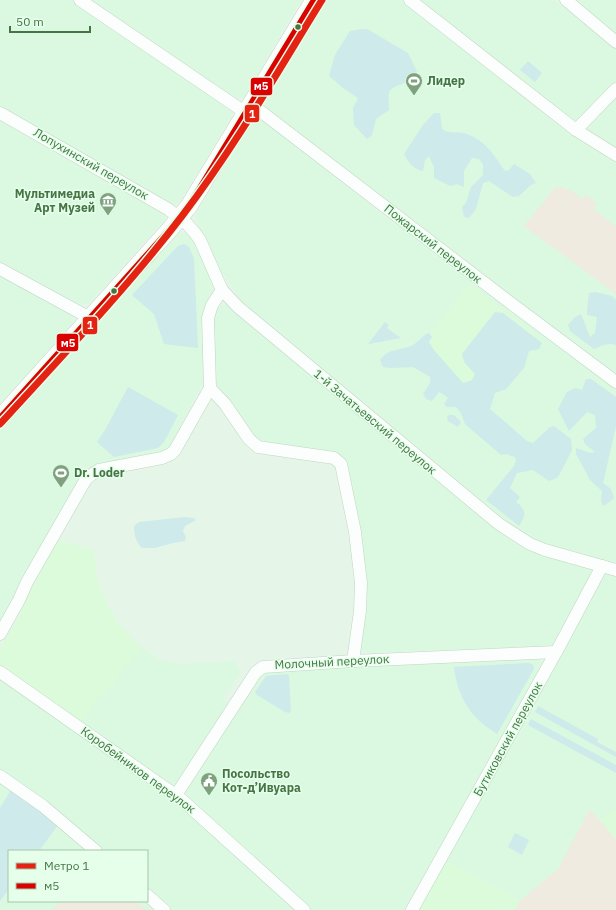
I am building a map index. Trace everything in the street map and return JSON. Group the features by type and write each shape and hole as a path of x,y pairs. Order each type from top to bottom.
{"main road":[{"path":"0,418 180,218 195,196 314,0"}],"street":[{"name":"Пожарский переулок","path":"80,0 248,108 616,382"},
{"path":"410,0 576,130 616,155"},
{"path":"566,0 616,42"},
{"path":"576,130 616,89"},
{"name":"Лопухинский переулок","path":"0,113 168,208 180,218"},
{"name":"1-й Зачатьевский переулок","path":"180,218 190,227 200,240 222,290 238,307 499,524 530,544 616,570"},
{"path":"0,269 90,318"},
{"path":"0,634 27,582 86,479 99,470 162,458 172,454 175,450 210,388 208,318 212,305 222,290"},
{"path":"210,388 225,404 254,445 258,447 334,458 341,464 355,532 361,583 360,611 353,660"},
{"name":"Бутиковский переулок","path":"412,910 556,652 602,566"},
{"name":"Молочный переулок","path":"176,795 259,669 267,666 353,660 556,652"},
{"name":"Коробейников переулок","path":"0,672 176,795 217,829 304,910"},
{"path":"0,776 43,806 95,850"},
{"path":"148,896 164,910"}],"shaded area":[{"path":"0,0 69,0 231,109 232,114 229,120 180,201 174,205 168,204 0,106"},
{"path":"92,0 301,0 245,95 242,98 237,99"},
{"path":"326,0 400,0 576,135 616,160 616,373 599,361 595,361 583,353 583,349 516,299 511,299 500,291 499,287 490,280 486,280 472,269 471,265 266,108 265,102 267,98"},
{"path":"417,0 555,0 600,37 605,37 616,47 616,81 578,120 573,121"},
{"path":"572,0 616,0 616,37"},
{"path":"367,29 408,53 417,72 417,78 396,86 390,90 389,110 376,119 372,135 367,139 354,125 353,108 358,98 329,76 335,55 350,31"},
{"path":"528,61 542,73 535,82 520,70"},
{"path":"616,94 616,148 585,130 585,127"},
{"path":"434,113 440,113 442,129 444,131 470,135 488,148 505,171 509,170 514,164 530,174 536,183 531,185 519,196 513,197 489,181 483,183 476,209 469,218 464,217 462,207 466,203 471,187 483,175 483,164 479,159 472,158 464,171 464,187 457,184 450,186 434,178 434,167 429,156 425,160 423,171 412,165 404,154 423,125"},
{"path":"256,117 306,153 309,157 455,270 458,270 471,282 502,305 506,305 539,333 542,332 550,338 551,341 616,389 616,565 541,543 506,522 486,505 482,505 469,494 468,490 444,470 441,470 432,463 432,460 402,435 399,435 389,427 388,424 331,376 328,376 315,365 315,362 247,306 245,307 240,303 241,301 219,268 197,224 196,217 253,119"},
{"path":"0,120 165,212 163,221 87,304 77,303 0,262"},
{"path":"556,186 559,188 561,186 569,189 582,199 586,195 597,203 593,209 616,227 616,294 524,226"},
{"path":"179,234 189,234 193,239 213,286 213,292 203,312 204,373 200,388 170,446 164,452 95,466 0,622 0,432"},
{"path":"184,244 189,247 194,259 198,348 164,344 154,314 132,295 178,246"},
{"path":"0,273 73,315 74,317 71,325 0,403"},
{"path":"469,284 537,336 479,408 412,356"},
{"path":"595,292 612,296 616,300 616,345 607,344 594,349 570,331 568,325 575,317 581,314 590,337 595,333 597,317 587,315 587,310 589,293"},
{"path":"224,305 229,305 516,544 530,551 590,569 591,575 553,643 548,646 359,652 362,615 346,466 260,444 226,395 223,397 218,389 215,379 213,320 217,309"},
{"path":"495,312 503,313 542,343 539,349 529,351 524,368 506,389 495,393 490,409 527,441 533,443 550,427 554,426 571,439 572,450 557,478 549,481 533,470 517,473 510,488 520,497 516,502 524,510 524,516 519,526 486,500 514,466 516,461 515,457 506,454 501,455 465,424 461,413 456,407 447,407 444,404 448,398 444,395 439,392 432,401 426,399 423,394 430,383 430,377 413,367 383,367 380,360 387,353 413,345 424,335 429,333 432,337 429,342 434,350 463,383 472,380 475,374 464,362 462,354"},
{"path":"385,322 389,325 387,328 401,338 368,344"},
{"path":"586,379 591,379 616,397 616,426 603,483 611,489 614,498 604,506 601,502 602,491 590,480 576,454 576,448 590,453 595,452 585,444 583,439 596,428 595,415 587,412 569,431 558,409 567,392 575,388 582,390"},
{"path":"128,387 178,415 164,442 158,448 114,457 97,442"},
{"path":"449,415 454,415 461,422 458,427 448,421 447,417"},
{"path":"185,517 194,518 196,520 185,526 183,531 186,537 185,541 155,548 142,548 137,541 134,526 139,522"},
{"path":"58,540 94,550 97,579 108,606 116,620 141,647 114,683 95,703 82,722 0,667 0,647 21,613 21,608"},
{"path":"607,574 616,576 616,808 600,821 591,809 558,869 520,901 445,860 603,575"},
{"path":"141,647 160,660 180,664 235,661 240,673 222,699 230,704 175,786 171,785 82,722 95,703 114,683"},
{"path":"536,658 540,660 541,667 404,910 311,910 184,794 212,751 212,747 226,725 230,724 245,701 245,697 260,676 268,671"},
{"path":"529,663 533,665 534,669 497,734 479,721 467,706 459,688 454,667"},
{"path":"289,675 291,711 289,713 257,695 255,692 266,676"},
{"path":"0,679 178,803 298,910 171,910 148,890 148,850 102,850 76,828 0,770"},
{"path":"538,706 598,739 597,742 616,752 616,757 535,712"},
{"path":"531,719 616,765 616,773 528,725"},
{"path":"0,783 37,808 88,850 8,850 8,902 148,902 157,910 0,910"},
{"path":"11,790 58,825 40,850 8,850 8,890 0,901 0,808"},
{"path":"616,808 616,910 417,910 445,860 520,901 558,869 590,809 600,820"},
{"path":"590,809 616,840 616,910 515,910 520,901 558,869"},
{"path":"515,833 529,840 522,855 508,847"},
{"path":"59,902 137,902 146,910 53,910"}],"metro line":[{"name":"1","path":"0,424 139,270 182,216 237,137 322,0"}],"transit line":[{"name":"м5","path":"0,418 171,228 189,206 314,0"}],"place":[{"name":"Лидер","path":"414,96"},
{"name":"Мультимедиа Арт Музей","path":"108,216"},
{"name":"Dr. Loder","path":"61,488"},
{"name":"Посольство Кот-д’Ивуара","path":"209,796"}]}
